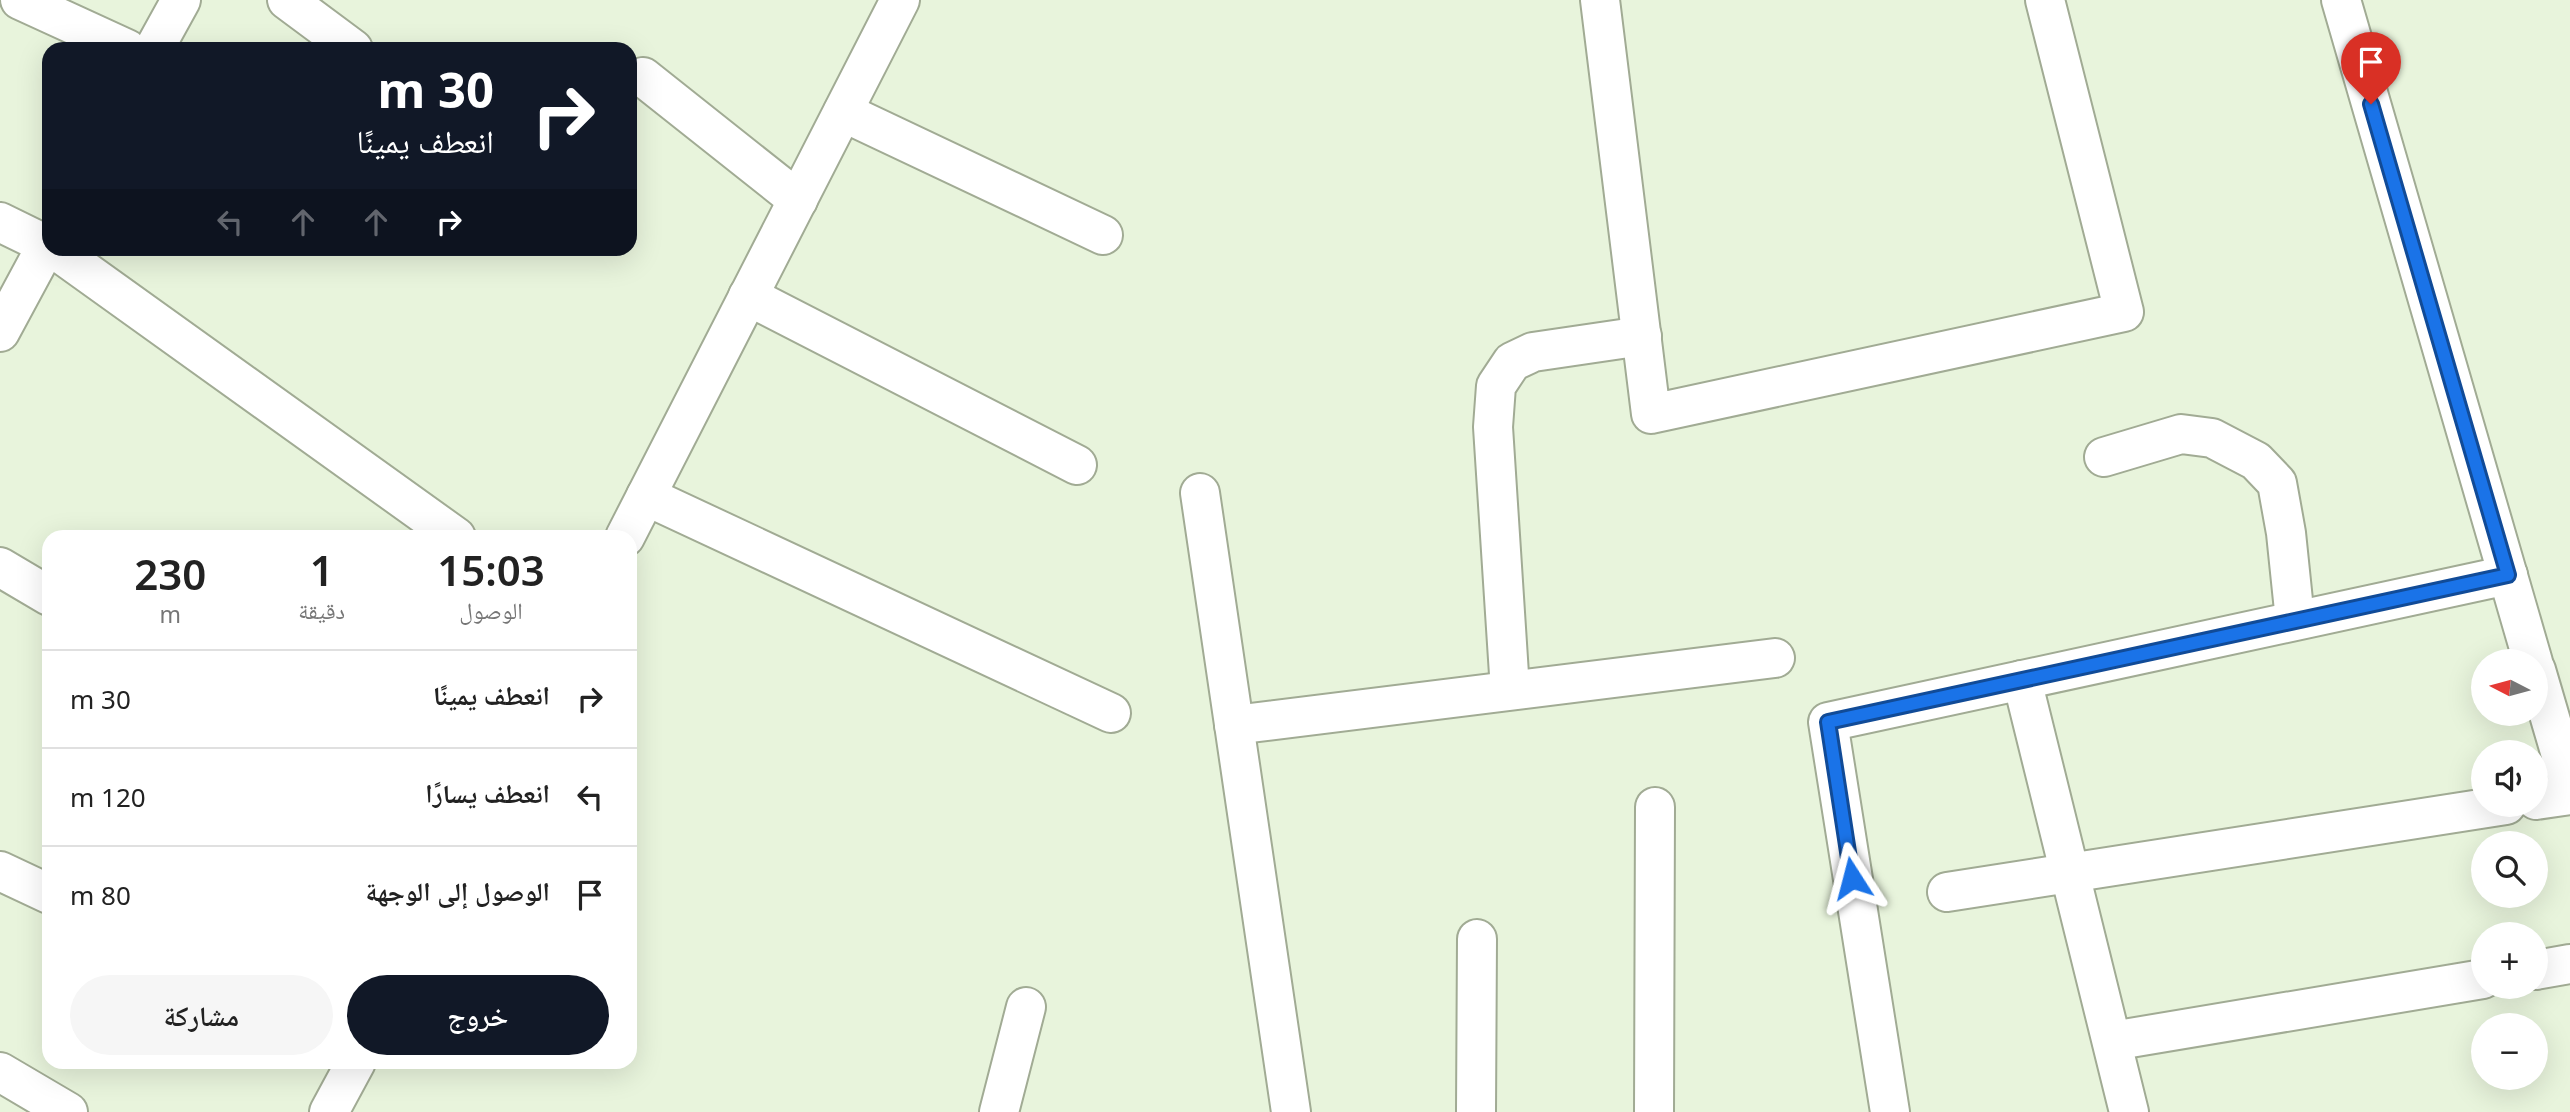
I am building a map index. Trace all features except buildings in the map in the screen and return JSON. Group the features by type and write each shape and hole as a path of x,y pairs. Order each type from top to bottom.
{"street":[{"path":"20,0 113,42"},
{"path":"158,42 181,0"},
{"path":"287,0 344,42"},
{"path":"629,530 900,0"},
{"path":"1600,0 1651,414 2124,312 2045,0"},
{"path":"2341,0 2529,649"},
{"path":"643,76 798,200"},
{"path":"843,112 1103,235"},
{"path":"0,222 42,241"},
{"path":"0,332 44,256"},
{"path":"65,256 446,530"},
{"path":"748,296 1077,465"},
{"path":"1510,690 1493,427 1496,386 1512,362 1533,352 1642,336"},
{"path":"2104,457 2181,435 2212,438 2256,461 2277,483 2295,621"},
{"path":"1200,493 1291,1112"},
{"path":"646,496 1111,713"},
{"path":"0,567 42,593"},
{"path":"1890,1112 1828,722 2508,575"},
{"path":"1234,725 1775,658"},
{"path":"2022,680 2129,1112"},
{"path":"2548,711 2570,786"},
{"path":"2548,798 2570,795"},
{"path":"1654,1112 1656,807"},
{"path":"1947,892 2471,810"},
{"path":"0,871 42,891"},
{"path":"1476,1112 1477,939"},
{"path":"2548,968 2570,964"},
{"path":"2112,1041 2471,981"},
{"path":"999,1112 1026,1007"},
{"path":"329,1112 352,1069"},
{"path":"0,1072 68,1112"}],"route":[{"path":"1852,878 1828,722 2508,575 2371,104"}]}
